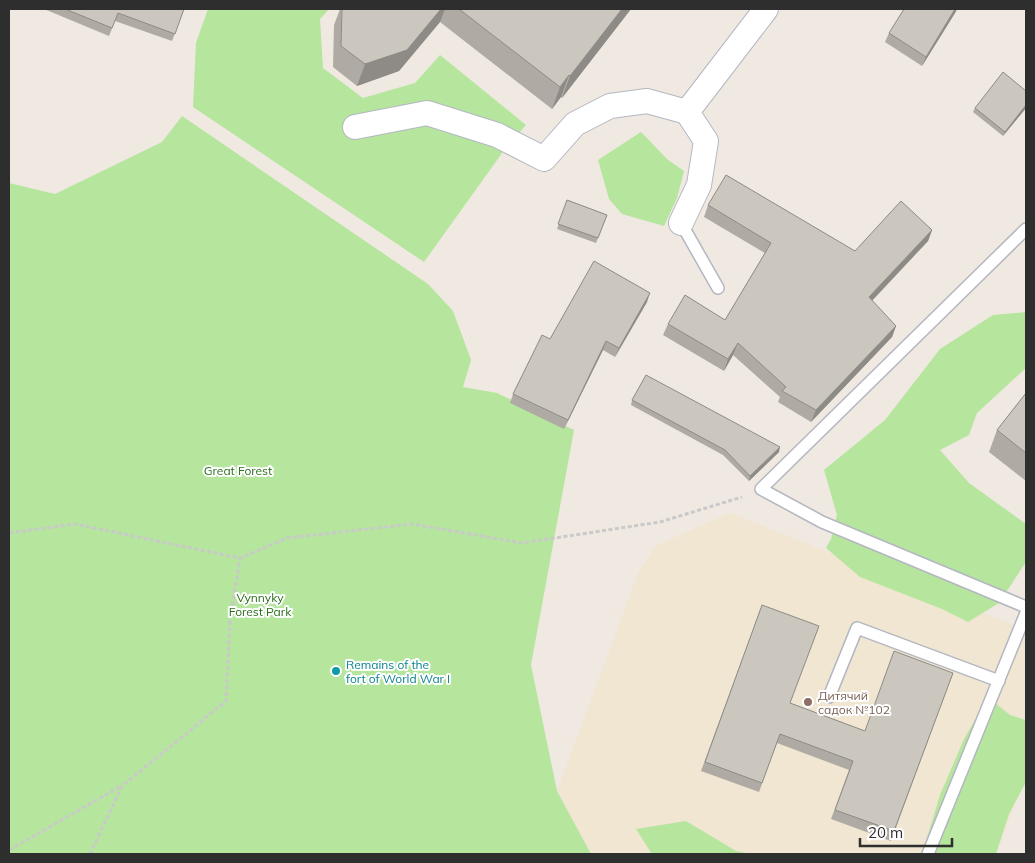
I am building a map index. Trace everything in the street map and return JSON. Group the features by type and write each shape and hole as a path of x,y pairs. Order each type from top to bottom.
{"street":[{"path":"687,112 766,9"},
{"path":"355,128 427,113 497,135 544,159 575,124 610,106 647,101 687,112 706,141 698,185 681,223"}],"lane":[{"path":"681,223 718,288"},
{"path":"1026,229 761,490 822,522 1026,607"},
{"path":"928,854 1026,614"},
{"path":"830,698 857,628 999,681"}],"path":[{"path":"9,533 75,524 240,558 287,538 412,524 522,543 660,522 761,490"},
{"path":"9,850 122,786 226,701 230,621 240,558"},
{"path":"90,854 122,786"}],"shaded area":[{"name":"Дитячий садок №102","path":"730,513 1026,630 1026,775 996,854 591,854 557,791 639,571 657,545"}],"green space":[{"path":"208,9 329,9 320,19 323,68 363,98 415,83 440,55 526,125 505,149 424,262 193,107 196,43"},
{"name":"Great Forest","path":"182,116 428,284 453,311 471,360 463,387 497,393 574,430 531,665 557,791 591,854 9,854 9,183 55,194 162,142"},
{"path":"641,132 668,160 684,171 677,198 664,226 622,214 609,199 598,160"},
{"path":"1026,312 1026,368 977,413 969,435 940,450 969,483 1026,524 1026,562 999,603 968,622 942,609 860,577 826,548 831,539 837,515 824,470 885,420 940,349 993,315"},
{"path":"988,697 1010,715 1026,720 1026,782 1009,814 996,854 922,854 940,795 964,739"},
{"path":"686,821 736,851 750,854 652,854 636,829"}],"building":[{"path":"65,9 184,9 175,34 118,13 112,28"},
{"path":"342,9 441,9 407,50 365,64 341,46"},
{"path":"459,9 622,9 560,87"},
{"path":"904,9 955,9 926,57 889,33"},
{"path":"1003,72 1026,91 1026,105 1005,132 975,108"},
{"path":"726,175 855,251 901,201 932,230 869,297 896,326 816,410 782,391 786,387 738,343 728,359 668,324 685,295 725,320 771,243 708,205"},
{"path":"567,200 607,215 598,238 558,224"},
{"path":"594,261 650,293 619,348 606,341 568,420 513,394 542,335 550,339"},
{"path":"646,375 780,447 750,476 725,450 632,400"},
{"path":"1026,393 1026,453 997,430"},
{"path":"762,605 819,626 790,703 865,731 894,651 953,673 894,831 835,810 853,761 780,734 762,783 705,762"}],"place":[{"name":"Remains of the fort of World War I","path":"336,671"},
{"name":"Дитячий садок №102","path":"808,702"}],"park label":[{"name":"Vynnyky Forest Park","path":"260,604"}]}
